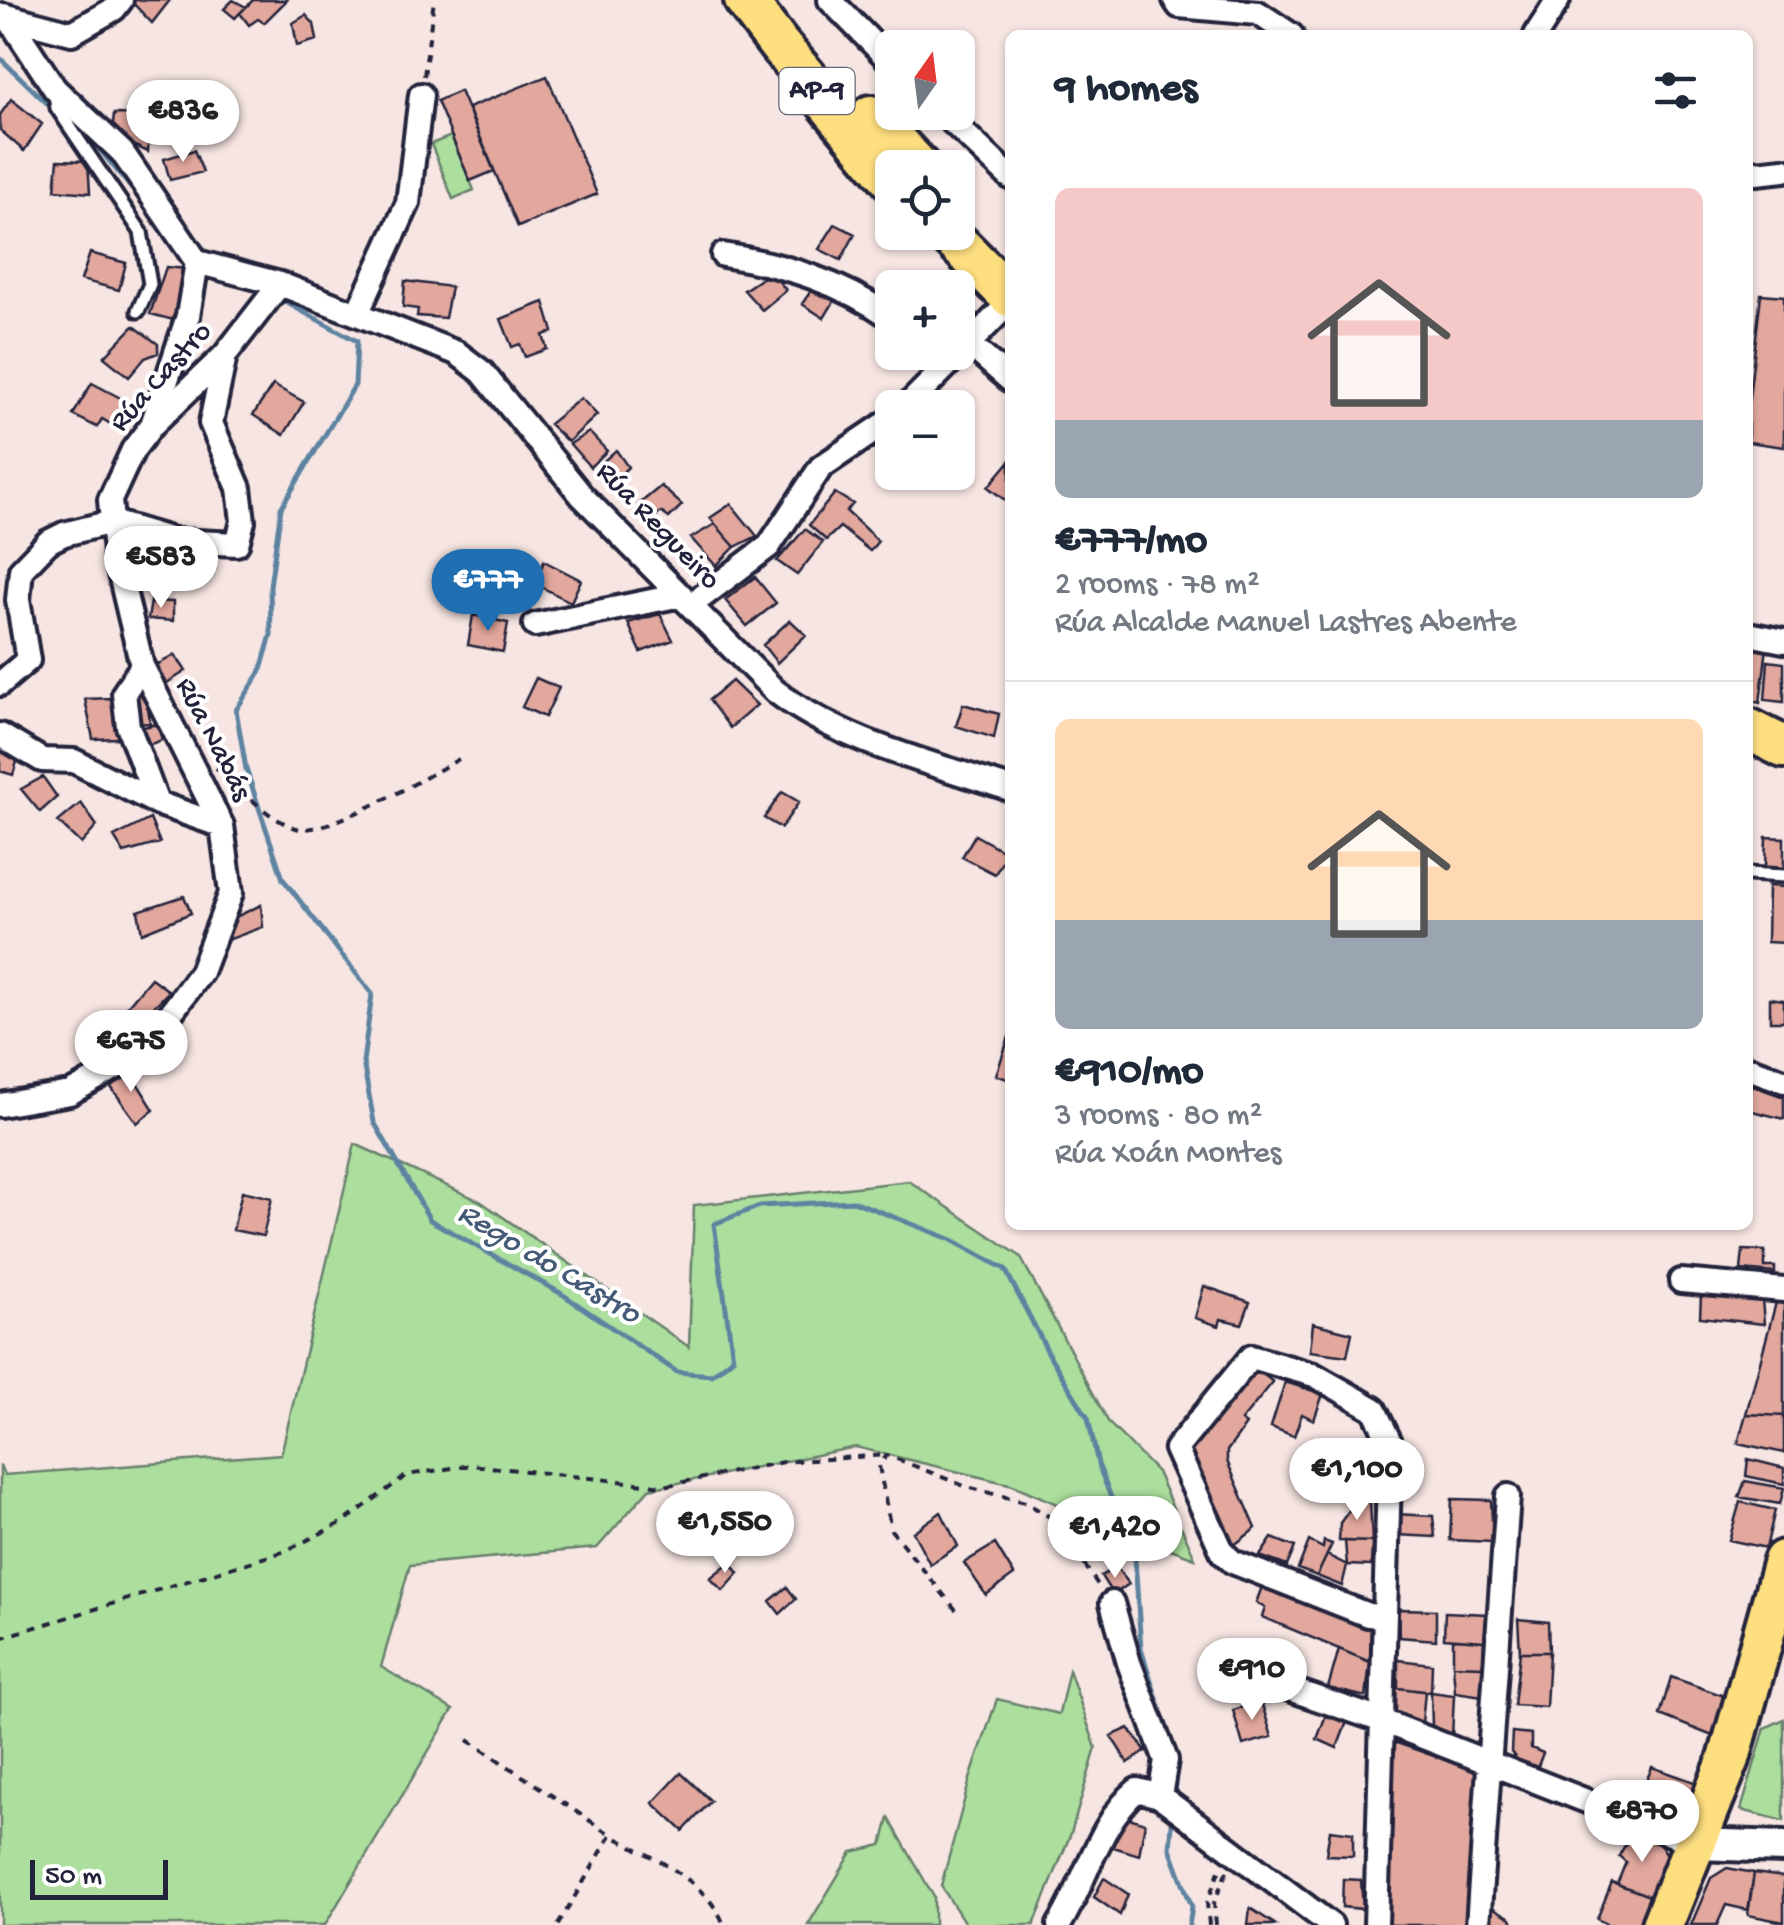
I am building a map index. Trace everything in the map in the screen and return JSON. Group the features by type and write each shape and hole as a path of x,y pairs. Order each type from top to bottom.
{"highway":[{"name":"AP-9","path":"746,0 778,46 875,160"},
{"name":"AP-9","path":"776,0 852,97 903,150"},
{"path":"975,223 1005,252"},
{"path":"963,250 1005,294"},
{"path":"1753,732 1784,747"},
{"path":"1753,759 1784,774"},
{"path":"1662,1925 1738,1730 1784,1561"}],"street":[{"path":"4,16 72,33 114,9 121,0"},
{"path":"830,0 875,46"},
{"path":"1175,0 1179,6 1258,13 1284,30"},
{"path":"1539,30 1558,0"},
{"path":"4,16 55,89 122,152 197,262 188,316 152,426"},
{"path":"358,314 408,203 421,95"},
{"path":"961,130 1005,171"},
{"path":"1753,171 1784,170"},
{"path":"723,255 776,263 857,293 875,306"},
{"name":"Rúa Regueiro","path":"197,262 280,284 457,353 482,372 582,496 775,691 803,712 866,741 1005,787"},
{"name":"Rúa Castro","path":"112,522 110,500 132,450 226,355 280,284"},
{"path":"975,334 1005,304"},
{"path":"0,684 28,660 18,600 21,570 48,542 112,522 176,542 237,544 243,521 239,488 211,423 226,355"},
{"path":"975,357 1005,377"},
{"path":"921,390 940,370"},
{"path":"536,625 686,600 770,546 821,467 875,430"},
{"name":"Rúa Nabás","path":"0,1105 70,1092 124,1063 165,1021 202,972 231,893 222,826 142,666 112,522"},
{"path":"1753,635 1784,641"},
{"path":"142,666 124,693 128,726 157,803"},
{"path":"0,735 42,760 74,761 157,803 222,826"},
{"path":"1753,1070 1784,1081"},
{"path":"1681,1281 1784,1290"},
{"path":"1376,1925 1390,1442 1374,1410 1314,1375 1251,1357 1176,1449 1223,1553 1233,1562 1368,1615 1383,1616"},
{"path":"1478,1925 1508,1496"},
{"path":"1112,1605 1129,1663 1166,1760 1160,1796"},
{"path":"1287,1688 1380,1720 1696,1844 1784,1847"},
{"path":"1059,1925 1080,1892 1116,1808 1137,1790 1160,1796 1331,1925"}],"lane":[{"path":"55,89 58,108 141,232 150,284 138,310"},
{"path":"1753,874 1784,876"}],"path":[{"path":"421,95 434,0"},
{"path":"177,740 277,820 301,830 363,811 459,759"},
{"path":"888,1454 878,1466 891,1530 956,1610"},
{"path":"0,1638 286,1551 345,1521 407,1475 471,1466 664,1486 784,1462 888,1454 967,1487 1025,1502 1054,1520 1112,1605"},
{"path":"468,1740 612,1834 682,1874 719,1911 724,1925"},
{"path":"558,1925 612,1834"},
{"path":"1209,1925 1207,1902 1212,1880 1234,1851"},
{"path":"1216,1925 1214,1903 1234,1851"}],"green space":[{"path":"451,136 474,190 453,199 431,144"},
{"path":"355,1144 480,1201 689,1347 694,1205 909,1181 1020,1256 1109,1423 1157,1472 1195,1558 1013,1485 856,1447 649,1489 597,1548 410,1565 381,1667 453,1710 325,1925 0,1925 0,1465 4,1475 281,1454"},
{"path":"1069,1670 1096,1748 1071,1833 1034,1925 966,1925 941,1886 997,1699 1059,1714"},
{"path":"1784,1719 1784,1821 1741,1810 1765,1728"},
{"path":"889,1818 934,1897 934,1925 808,1925 852,1852 882,1845"}],"building":[{"path":"130,0 170,0 152,23"},
{"path":"233,0 246,7 235,18 224,9"},
{"path":"253,0 287,0 264,23 258,19 249,25 240,13"},
{"path":"306,15 314,24 317,40 297,46 293,23"},
{"path":"547,76 597,194 518,227 468,108"},
{"path":"460,91 494,171 470,181 437,101"},
{"path":"11,99 42,124 24,151 0,130 0,115"},
{"path":"114,114 150,115 148,152 112,135"},
{"path":"194,150 203,172 170,180 164,159"},
{"path":"58,160 88,161 90,193 55,190"},
{"path":"835,224 855,234 841,260 819,249"},
{"path":"90,253 126,263 119,290 81,280"},
{"path":"166,267 188,269 181,322 150,314"},
{"path":"771,272 786,290 762,310 744,290"},
{"path":"405,281 451,287 445,318 417,316 418,309 403,307"},
{"path":"815,285 838,295 824,318 802,304"},
{"path":"1761,294 1784,296 1784,447 1753,443 1753,363"},
{"path":"544,302 553,332 543,335 547,349 525,357 520,344 512,347 501,319"},
{"path":"134,326 158,344 158,353 145,358 129,377 104,357"},
{"path":"92,383 130,403 116,427 102,419 97,427 73,415"},
{"path":"273,385 304,402 284,435 253,415"},
{"path":"581,398 597,415 568,442 549,424"},
{"path":"589,432 607,451 590,467 570,444"},
{"path":"616,450 628,467 609,486 596,468"},
{"path":"1005,467 1005,500 988,487"},
{"path":"661,486 682,505 669,518 661,512 651,521 638,505"},
{"path":"835,493 853,504 846,511 878,541 870,551 840,527 826,540 809,525"},
{"path":"731,504 757,536 735,547 710,518"},
{"path":"715,524 735,547 716,566 691,538"},
{"path":"805,529 823,542 797,575 777,561"},
{"path":"118,530 140,535 141,543 155,543 160,578 123,577"},
{"path":"544,561 581,580 571,602 535,584"},
{"path":"755,577 776,603 747,626 725,600"},
{"path":"151,601 173,602 173,621 148,619"},
{"path":"660,614 673,640 641,652 628,623"},
{"path":"473,615 508,623 503,652 468,645"},
{"path":"790,620 806,635 777,663 763,645"},
{"path":"1753,646 1767,647 1760,703 1753,701"},
{"path":"175,655 186,671 161,687 150,669"},
{"path":"1768,661 1784,663 1784,702 1765,700"},
{"path":"536,678 559,688 545,717 522,707"},
{"path":"732,681 757,705 730,728 709,700"},
{"path":"146,689 150,723 131,724 129,692"},
{"path":"113,698 119,738 93,739 85,699"},
{"path":"963,704 999,714 994,738 956,726"},
{"path":"157,724 162,740 142,747 135,729"},
{"path":"0,748 19,755 13,775 0,771"},
{"path":"43,777 57,797 40,812 21,789"},
{"path":"782,792 799,802 781,828 764,818"},
{"path":"81,803 97,826 81,844 58,822"},
{"path":"150,819 160,843 124,853 114,837"},
{"path":"975,835 1005,852 995,874 962,857"},
{"path":"1766,837 1784,838 1784,869 1765,867"},
{"path":"1768,886 1784,887 1784,943 1767,942"},
{"path":"184,896 191,913 142,933 138,911"},
{"path":"261,905 263,927 222,942 227,921"},
{"path":"151,978 169,991 142,1019 152,1026 141,1038 120,1015"},
{"path":"1770,998 1784,1000 1784,1021 1770,1021"},
{"path":"1005,1049 1005,1078 996,1075"},
{"path":"129,1070 154,1110 137,1123 106,1080"},
{"path":"1753,1086 1784,1097 1784,1119 1753,1111"},
{"path":"242,1191 272,1198 263,1236 233,1230"},
{"path":"1743,1250 1765,1251 1765,1267 1775,1267 1775,1273 1741,1270"},
{"path":"1204,1286 1250,1302 1242,1324 1221,1319 1219,1326 1195,1318"},
{"path":"1701,1295 1762,1299 1764,1324 1700,1317"},
{"path":"1778,1295 1784,1295 1784,1416 1746,1414"},
{"path":"1313,1323 1352,1333 1347,1356 1310,1351"},
{"path":"1255,1368 1273,1382 1241,1421 1246,1425 1227,1451 1227,1461 1256,1528 1233,1546 1187,1451"},
{"path":"1285,1382 1323,1394 1314,1420 1302,1414 1294,1436 1271,1427"},
{"path":"1746,1414 1784,1416 1784,1453 1738,1443"},
{"path":"1748,1459 1784,1468 1784,1484 1746,1476"},
{"path":"1745,1481 1784,1488 1780,1504 1739,1497"},
{"path":"1358,1498 1370,1501 1372,1542 1339,1541 1340,1523"},
{"path":"1452,1499 1491,1500 1493,1542 1450,1540"},
{"path":"1740,1502 1775,1510 1766,1548 1729,1540"},
{"path":"941,1512 958,1546 930,1564 913,1532"},
{"path":"1394,1514 1433,1516 1435,1537 1396,1535"},
{"path":"1272,1538 1295,1547 1287,1566 1260,1556"},
{"path":"1309,1541 1323,1548 1324,1541 1332,1544 1317,1576 1298,1569"},
{"path":"1345,1541 1372,1542 1371,1566 1347,1565"},
{"path":"995,1544 1014,1575 986,1595 964,1563"},
{"path":"1327,1555 1347,1565 1342,1586 1317,1576"},
{"path":"730,1562 739,1573 723,1591 710,1578"},
{"path":"1117,1567 1129,1584 1113,1595 1101,1576"},
{"path":"1263,1584 1371,1628 1370,1662 1262,1617 1265,1608 1256,1603"},
{"path":"787,1587 796,1599 780,1614 770,1601"},
{"path":"1398,1609 1436,1610 1436,1640 1399,1637"},
{"path":"1445,1612 1487,1614 1484,1641 1444,1638"},
{"path":"1518,1619 1548,1622 1549,1652 1520,1652"},
{"path":"1453,1639 1484,1641 1483,1666 1453,1665"},
{"path":"1339,1649 1370,1662 1366,1697 1328,1688"},
{"path":"1520,1652 1549,1652 1546,1707 1514,1705"},
{"path":"1398,1660 1432,1664 1431,1692 1398,1688"},
{"path":"1453,1665 1483,1666 1483,1696 1455,1692"},
{"path":"1671,1677 1727,1697 1715,1737 1660,1715"},
{"path":"1398,1688 1425,1691 1422,1723 1396,1713 1391,1706 1391,1692"},
{"path":"1431,1692 1454,1695 1452,1737 1432,1727"},
{"path":"1261,1701 1272,1737 1243,1745 1233,1710"},
{"path":"1327,1712 1348,1719 1337,1748 1317,1739"},
{"path":"1129,1728 1146,1751 1128,1763 1111,1736"},
{"path":"1512,1732 1531,1734 1531,1748 1543,1753 1536,1771 1520,1764 1511,1752"},
{"path":"1394,1742 1477,1771 1466,1925 1388,1925"},
{"path":"1652,1767 1703,1785 1692,1816 1639,1799"},
{"path":"681,1773 711,1801 683,1831 653,1803"},
{"path":"1662,1807 1689,1817 1681,1834 1654,1824"},
{"path":"1123,1816 1145,1823 1139,1855 1113,1847"},
{"path":"1330,1830 1353,1833 1353,1856 1326,1855"},
{"path":"1632,1832 1661,1845 1669,1858 1652,1897 1617,1884 1626,1862 1619,1856"},
{"path":"1727,1868 1754,1873 1748,1910 1726,1905 1717,1925 1691,1925 1711,1878"},
{"path":"1754,1873 1784,1877 1784,1922 1748,1915"},
{"path":"1104,1878 1128,1894 1120,1915 1094,1897"},
{"path":"1343,1879 1361,1880 1363,1909 1342,1907"},
{"path":"1612,1882 1652,1897 1639,1925 1609,1925 1597,1919"},
{"path":"1492,1907 1511,1918 1514,1925 1487,1925"},
{"path":"1250,1908 1276,1925 1248,1925"}],"waterway":[{"name":"Rego do Castro","path":"0,58 55,111"},
{"name":"Rego do Castro","path":"75,128 97,146 148,209"},
{"name":"Rego do Castro","path":"278,298 357,341 355,385 281,508 270,586 271,635 260,673 236,710 246,769 283,879 372,994 363,1062 374,1122 430,1220 562,1294 677,1372 712,1375 733,1358 714,1224 760,1206 853,1201 950,1239 1005,1269 1051,1358 1088,1418 1098,1464 1135,1559 1141,1649 1171,1743"},
{"name":"Rego do Castro","path":"1175,1768 1175,1797"},
{"name":"Rego do Castro","path":"1173,1813 1170,1848 1192,1907 1189,1925"}]}
